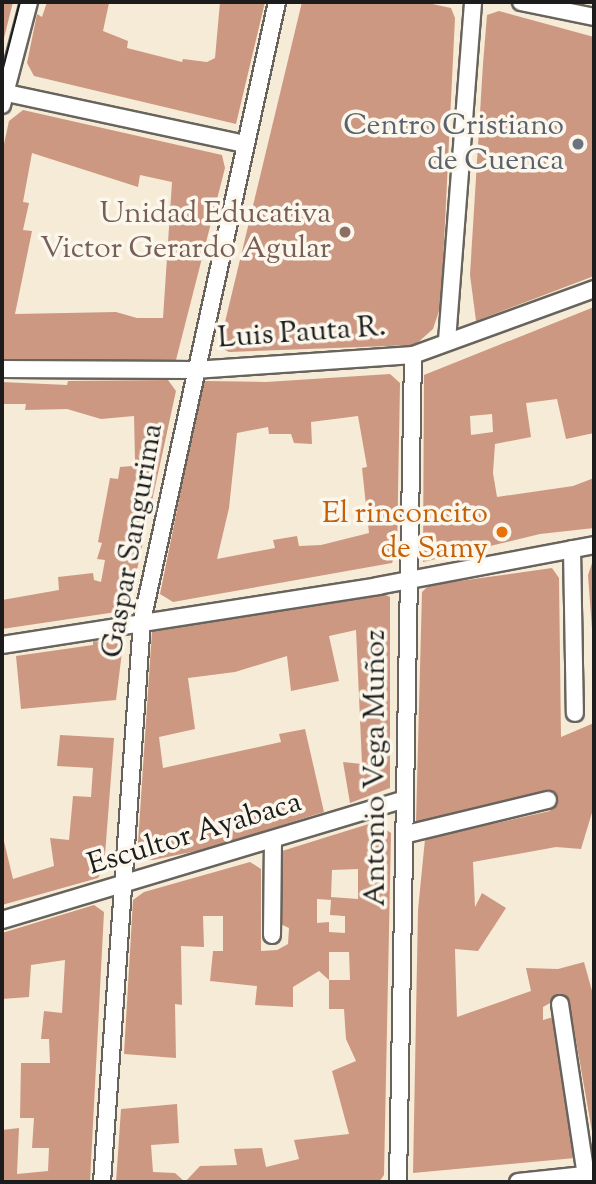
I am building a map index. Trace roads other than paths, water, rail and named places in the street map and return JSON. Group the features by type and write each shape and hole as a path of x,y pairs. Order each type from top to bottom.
{"street":[{"path":"29,2 3,97 244,144"},
{"name":"Gaspar Sangurima","path":"102,1182 120,888 142,621 194,370 277,2"},
{"path":"447,341 473,2"},
{"path":"521,2 594,18"},
{"name":"Luis Pauta R.","path":"2,369 194,370 413,355 594,289"},
{"name":"Antonio Vega Muñoz","path":"398,1182 407,834 403,800 406,581 413,355"},
{"path":"2,645 406,581 594,545"},
{"path":"572,549 575,713"},
{"name":"Escultor Ayabaca","path":"2,920 120,888 403,800"},
{"path":"407,834 548,800"},
{"path":"272,935 274,840"},
{"path":"518,1182 590,1175 560,1004"}],"tram line":[{"path":"2,72 20,2"}],"place":[{"name":"Centro Cristiano de Cuenca","path":"578,144"},
{"name":"Unidad Educativa Victor Gerardo Agular","path":"345,232"},
{"name":"El rinconcito de Samy","path":"502,532"}]}
